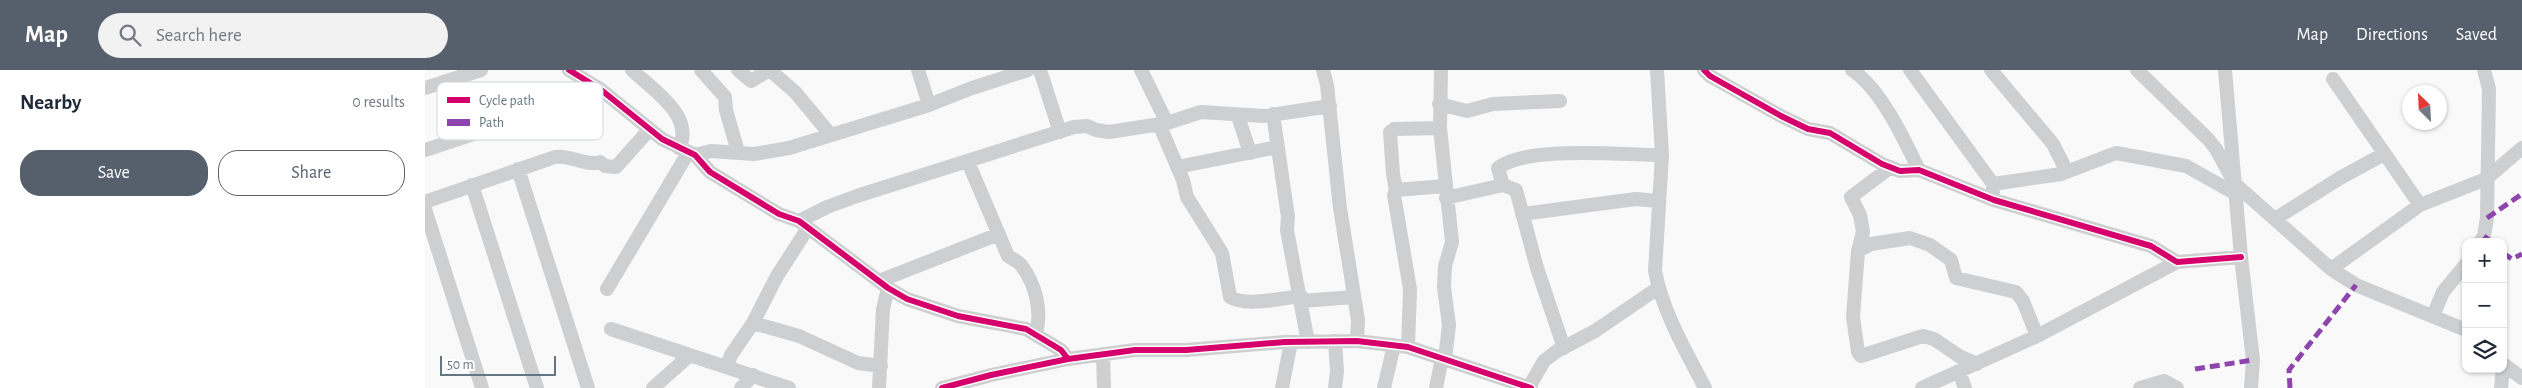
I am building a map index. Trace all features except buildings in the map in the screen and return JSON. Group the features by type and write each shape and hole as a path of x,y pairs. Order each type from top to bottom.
{"street":[{"path":"444,82 481,70"},
{"path":"569,70 589,82"},
{"path":"607,289 687,152 679,117 632,70"},
{"path":"701,70 727,100 726,110 738,152"},
{"path":"738,70 751,81 766,72 772,72 795,92 830,134"},
{"path":"919,70 929,105"},
{"path":"687,152 711,151 754,154 773,151 929,105 972,88 1028,70"},
{"path":"1040,70 1060,132"},
{"path":"1141,70 1163,124 1187,197 1222,253 1230,297 1234,300 1260,301 1353,297"},
{"path":"1323,70 1330,106 1341,208 1357,320 1357,341"},
{"path":"1436,388 1444,359 1449,324 1444,287 1445,266 1452,242 1439,128 1441,70"},
{"path":"1657,70 1662,155 1655,254 1658,288 1673,325 1705,388"},
{"path":"1704,70 1710,76 1781,116 1808,129 1830,132 1900,171 1919,170 1994,200 2151,246 2177,262"},
{"path":"1852,70 1864,78 1874,92 1907,145 1919,170"},
{"path":"1910,70 1993,184 1994,200"},
{"path":"1991,70 2053,144 2067,172"},
{"path":"2137,70 2210,142 2236,189"},
{"path":"2225,70 2241,256 2253,360 2251,388"},
{"path":"2483,238 2487,218 2486,179 2489,89 2484,70"},
{"path":"2333,79 2419,205"},
{"path":"425,88 437,84"},
{"path":"603,92 649,130 687,152 710,172 738,191 803,225 883,284 907,299 958,316 1011,325 1036,334 1061,350 1068,359"},
{"path":"1439,104 1467,111 1493,104 1560,101"},
{"path":"727,366 753,323 803,225 827,206 1081,126 1109,132 1163,124 1201,112 1238,116 1273,114 1330,106"},
{"path":"1273,114 1288,217 1287,230 1308,342"},
{"path":"1238,116 1250,152"},
{"path":"1384,388 1401,346 1410,289 1393,198 1396,190 1390,132 1394,129 1439,128"},
{"path":"425,202 562,156 594,164 600,162 605,166 616,167 649,130"},
{"path":"425,150 455,140"},
{"path":"1177,167 1278,147"},
{"path":"2331,269 2419,205 2486,179 2522,148"},
{"path":"1993,184 2067,172 2116,152 2186,166 2236,189 2275,219 2331,269 2356,285 2462,328"},
{"path":"1503,185 1498,168 1512,160 1583,153 1662,155"},
{"path":"2275,219 2340,178 2384,154"},
{"path":"968,162 1008,256 1021,265 1035,296 1040,320 1036,334"},
{"path":"1891,167 1851,197 1862,221 1863,232 1858,251 1853,318 1859,352 1861,356 1923,336 1934,339 1959,356 1977,364"},
{"path":"519,169 588,388"},
{"path":"472,185 537,388"},
{"path":"1396,190 1446,192 1503,185 1516,190 1537,268 1564,348"},
{"path":"1522,214 1636,199 1658,202"},
{"path":"425,209 482,388"},
{"path":"883,284 999,234"},
{"path":"1858,251 1871,244 1910,238 1930,245 1951,260 1956,278 2016,292 2023,301 2037,336"},
{"path":"1922,388 2037,336 2177,262 2241,256"},
{"path":"2433,316 2443,292 2462,269"},
{"path":"879,388 883,284"},
{"path":"942,388 993,382 1068,359 1143,349 1186,350 1291,342 1357,341 1401,346 1530,388 1544,361 1595,332 1658,288"},
{"path":"753,323 799,336 858,362 881,366"},
{"path":"611,329 690,356 727,366 758,381 789,388"},
{"path":"1335,341 1337,371 1335,388"},
{"path":"1282,388 1291,342"},
{"path":"1103,354 1105,388"},
{"path":"653,388 690,356"},
{"path":"2507,366 2521,374"},
{"path":"1959,372 1965,388"},
{"path":"2501,388 2503,373"},
{"path":"741,388 758,381"},
{"path":"2141,388 2164,381 2177,388"}],"marked path":[{"path":"2487,218 2522,194"},
{"path":"2507,256 2512,259 2522,254"},
{"path":"2290,388 2289,370 2356,285"},
{"path":"2195,369 2253,360"}],"cycle path":[{"path":"569,70 589,82"},
{"path":"1704,70 1710,76 1781,116 1808,129 1830,133 1882,164 1900,171 1919,170 1994,200 2151,246 2177,262 2241,257"},
{"path":"603,91 662,139 695,155 710,172 779,214 799,221 888,288 907,299 958,316 1026,329 1061,350 1068,359"},
{"path":"942,388 991,375 1068,359 1135,350 1186,350 1285,342 1357,341 1408,347 1531,388"}]}
